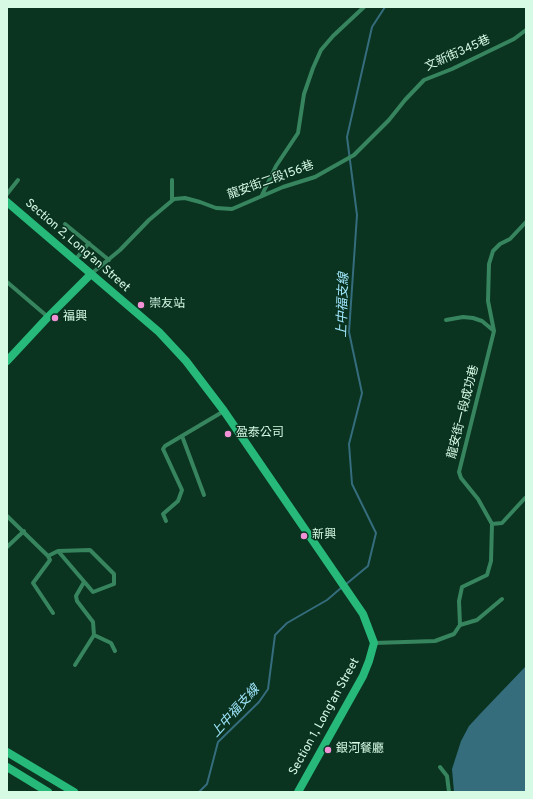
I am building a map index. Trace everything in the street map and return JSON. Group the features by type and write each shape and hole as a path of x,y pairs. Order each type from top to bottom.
{"street":[{"name":"Section 2, Long'an Street","path":"7,202 159,332 186,361 224,411 364,614 374,643"},
{"path":"7,361 48,316 91,274"},
{"name":"Section 1, Long'an Street","path":"298,792 363,676 370,661 374,643"},
{"path":"8,755 74,792"},
{"path":"7,767 48,792"}],"lane":[{"path":"262,196 276,166 298,133 304,94 321,50 333,36 364,7"},
{"name":"文新街345巷","path":"341,163 354,155 389,120 404,100 424,80 452,69 514,39 526,30"},
{"name":"龍安街二段156巷","path":"172,200 174,198 185,198 216,208 232,208 283,187 316,177 341,163"},
{"path":"7,194 18,180"},
{"path":"91,274 120,250 149,220 172,200 172,180"},
{"name":"龍安街一段成功巷","path":"492,524 478,499 461,478 459,472 494,331 488,301 488,264 493,252 500,244 510,239 526,222"},
{"path":"65,224 109,260"},
{"path":"75,260 89,243"},
{"path":"7,282 48,316"},
{"path":"446,320 462,317 473,318 482,321 494,331"},
{"path":"166,521 163,514 178,502 182,490 163,449 165,446 224,411"},
{"path":"182,436 204,495"},
{"path":"374,643 435,641 454,634 460,625 459,601 462,587 487,575 491,561 492,524 502,523 525,498"},
{"path":"7,516 24,531 50,560 33,584 53,613"},
{"path":"7,548 24,531"},
{"path":"48,556 58,551 90,550 114,574 114,584 94,592 58,551"},
{"path":"76,665 94,635 93,622 77,601 76,596 84,582"},
{"path":"460,625 477,620 502,599"},
{"path":"94,635 111,643 115,651"},
{"path":"440,767 447,776 450,789 449,792"}],"water":[{"path":"526,666 526,792 454,792 452,769 461,741 469,726"}],"waterway":[{"name":"上中福支線","path":"345,585 368,566 376,533 352,484 349,444 362,393 349,332 357,215 347,137 372,27 385,7"},
{"name":"上中福支線","path":"199,792 207,784 218,742 259,702 268,689 275,635 287,623 327,600 341,588"}],"place":[{"name":"崇友站","path":"141,305"},
{"name":"福興","path":"55,318"},
{"name":"盈泰公司","path":"228,434"},
{"name":"新興","path":"304,536"},
{"name":"銀河餐廳","path":"328,750"}]}
